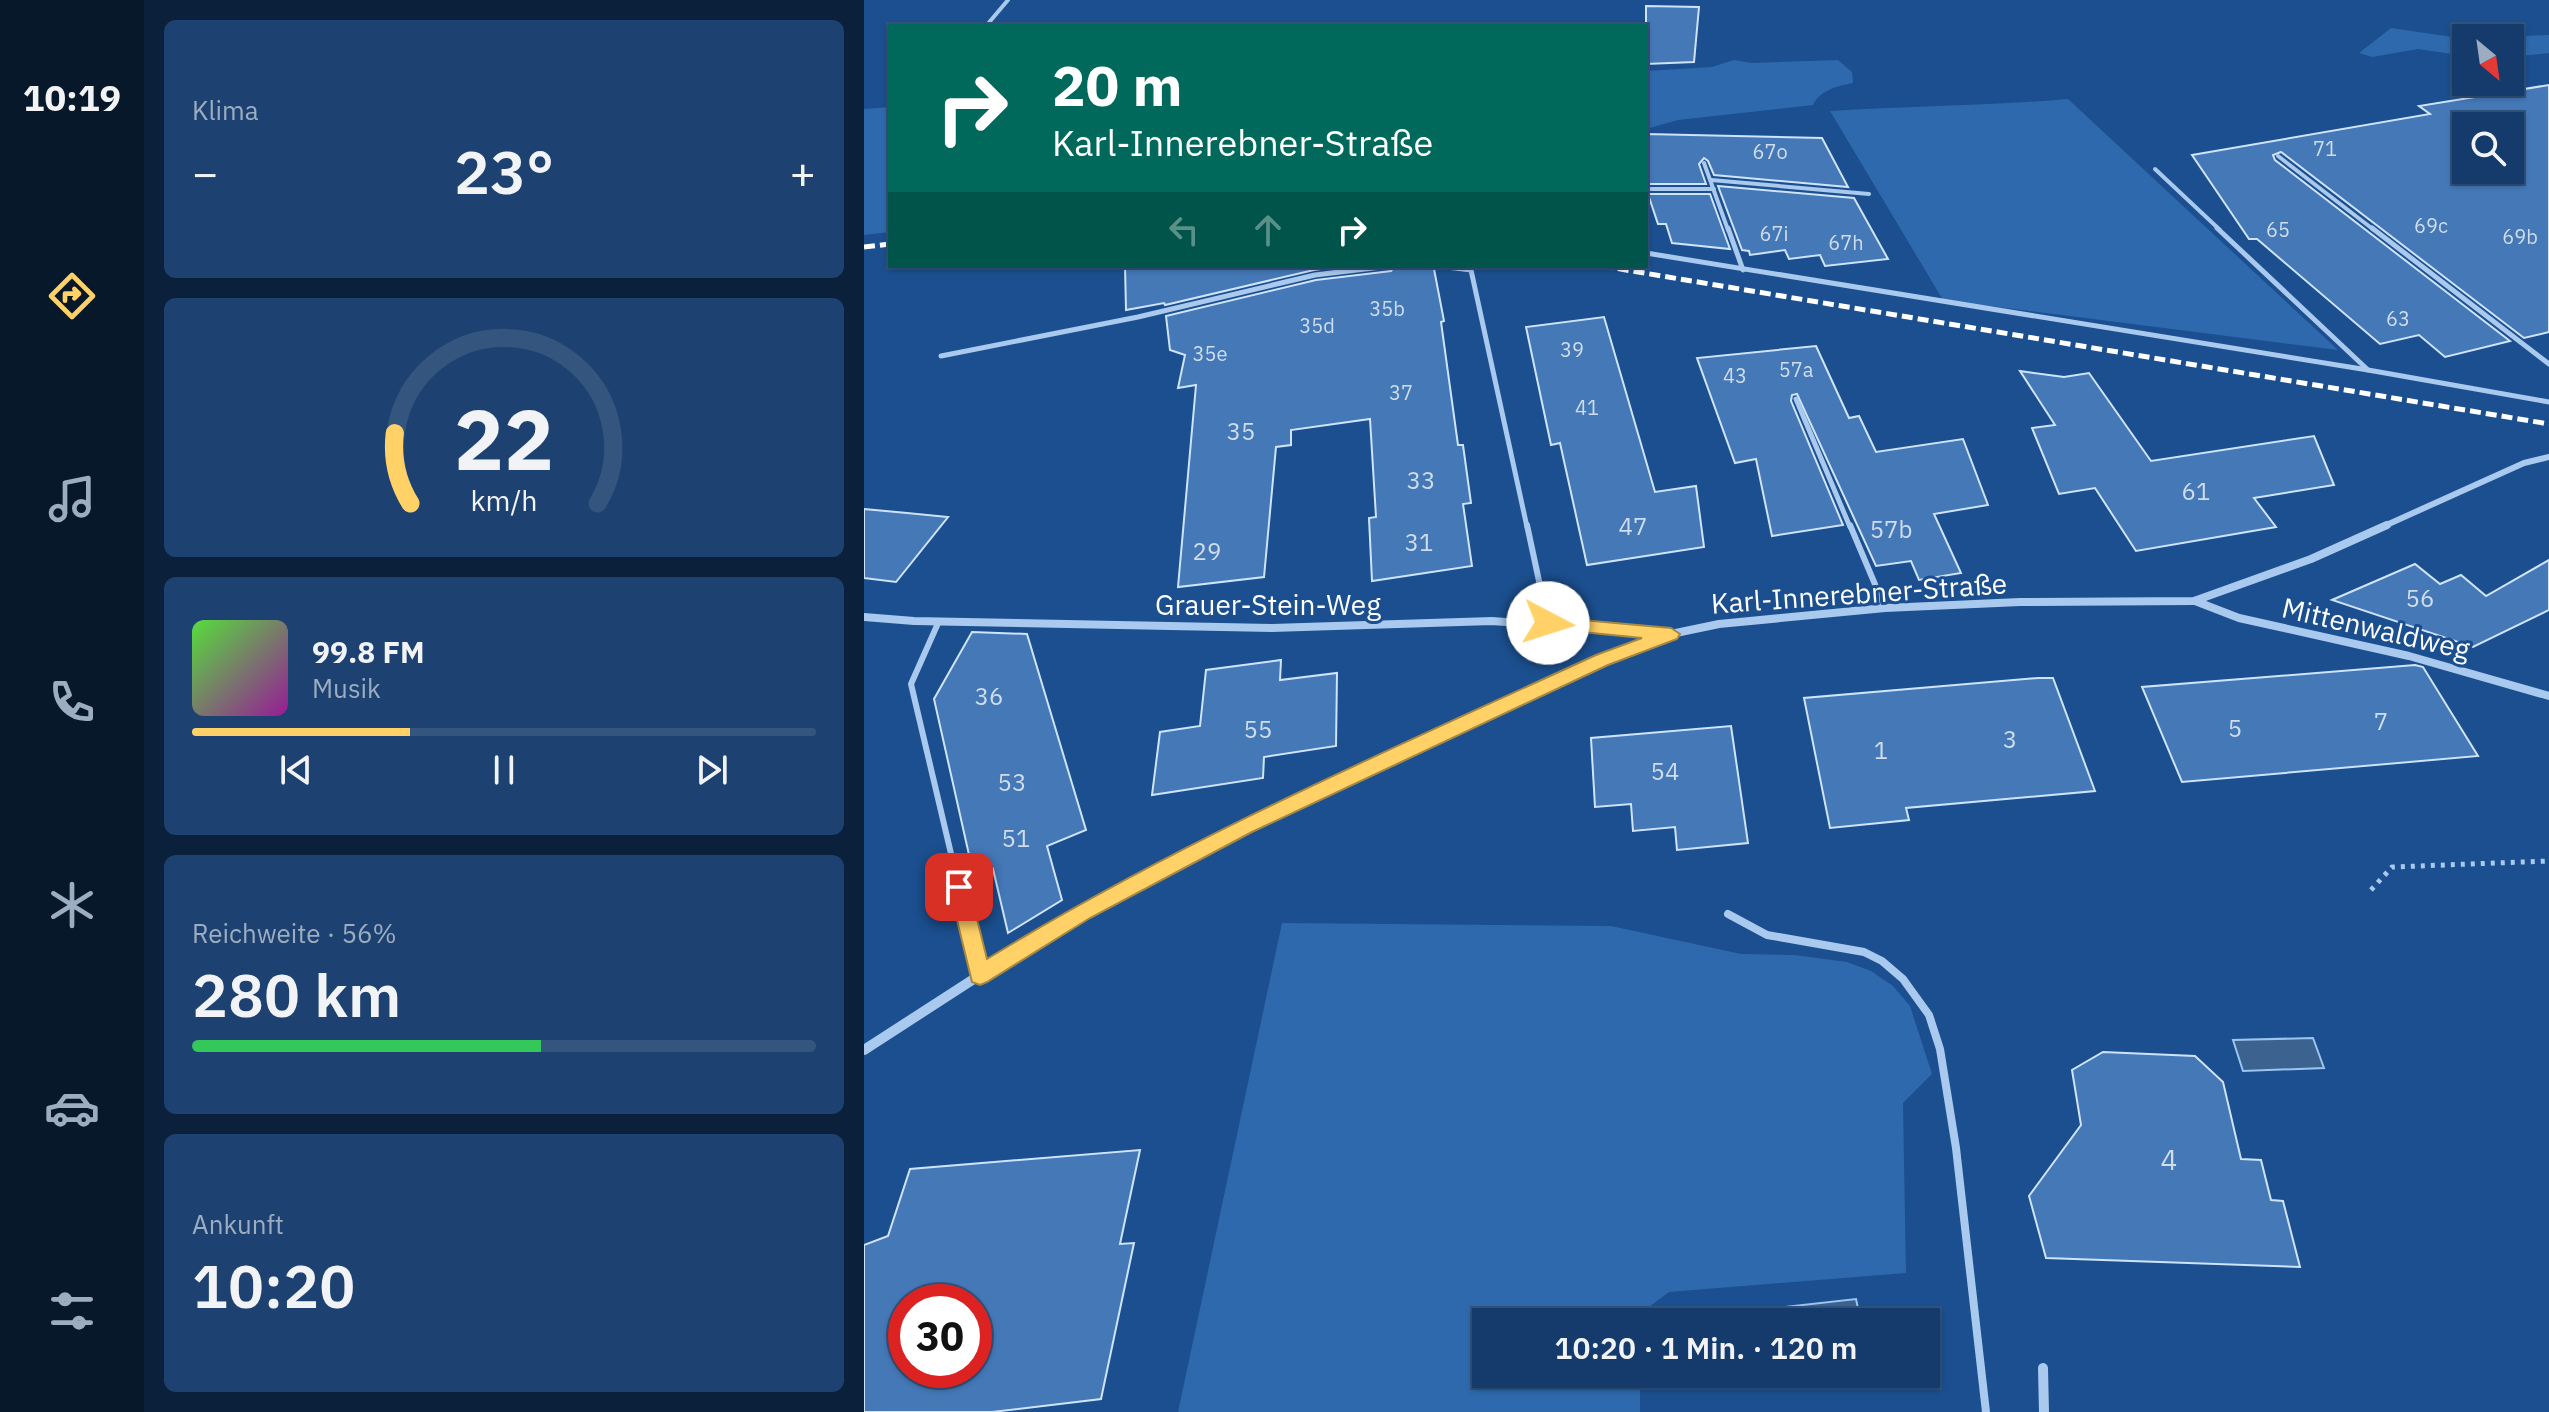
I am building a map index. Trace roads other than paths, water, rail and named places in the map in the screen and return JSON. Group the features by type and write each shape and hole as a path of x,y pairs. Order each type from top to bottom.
{"street":[{"name":"Karl-Innerebner-Straße","path":"864,1050 1083,911 1245,826 1602,660 1671,634 1719,624 1885,608 2020,602 2194,601 2311,559 2511,469 2549,457"},
{"name":"Mittenwaldweg","path":"2194,601 2239,618 2409,656 2549,696"},
{"name":"Grauer-Stein-Weg","path":"864,617 1272,628 1492,621 1671,634"},
{"path":"2043,1368 2044,1412"}],"lane":[{"path":"988,24 1008,0"},
{"path":"2278,156 2549,364"},
{"path":"1704,163 1743,270"},
{"path":"2155,169 2368,370"},
{"path":"1711,180 1869,194"},
{"path":"1648,189 1714,189"},
{"path":"1648,252 2090,327 2207,341 2549,402"},
{"path":"941,356 1138,317 1315,275 1373,268"},
{"path":"1455,268 1471,270 1548,623"},
{"path":"1796,399 1885,608"},
{"path":"939,621 911,684 980,975"},
{"path":"1728,914 1751,932 1772,938 1853,948 1869,953 1902,977 1930,1017 1957,1152 1986,1412"}],"railway":[{"path":"864,247 888,244"},
{"path":"1614,268 2549,424"}]}
